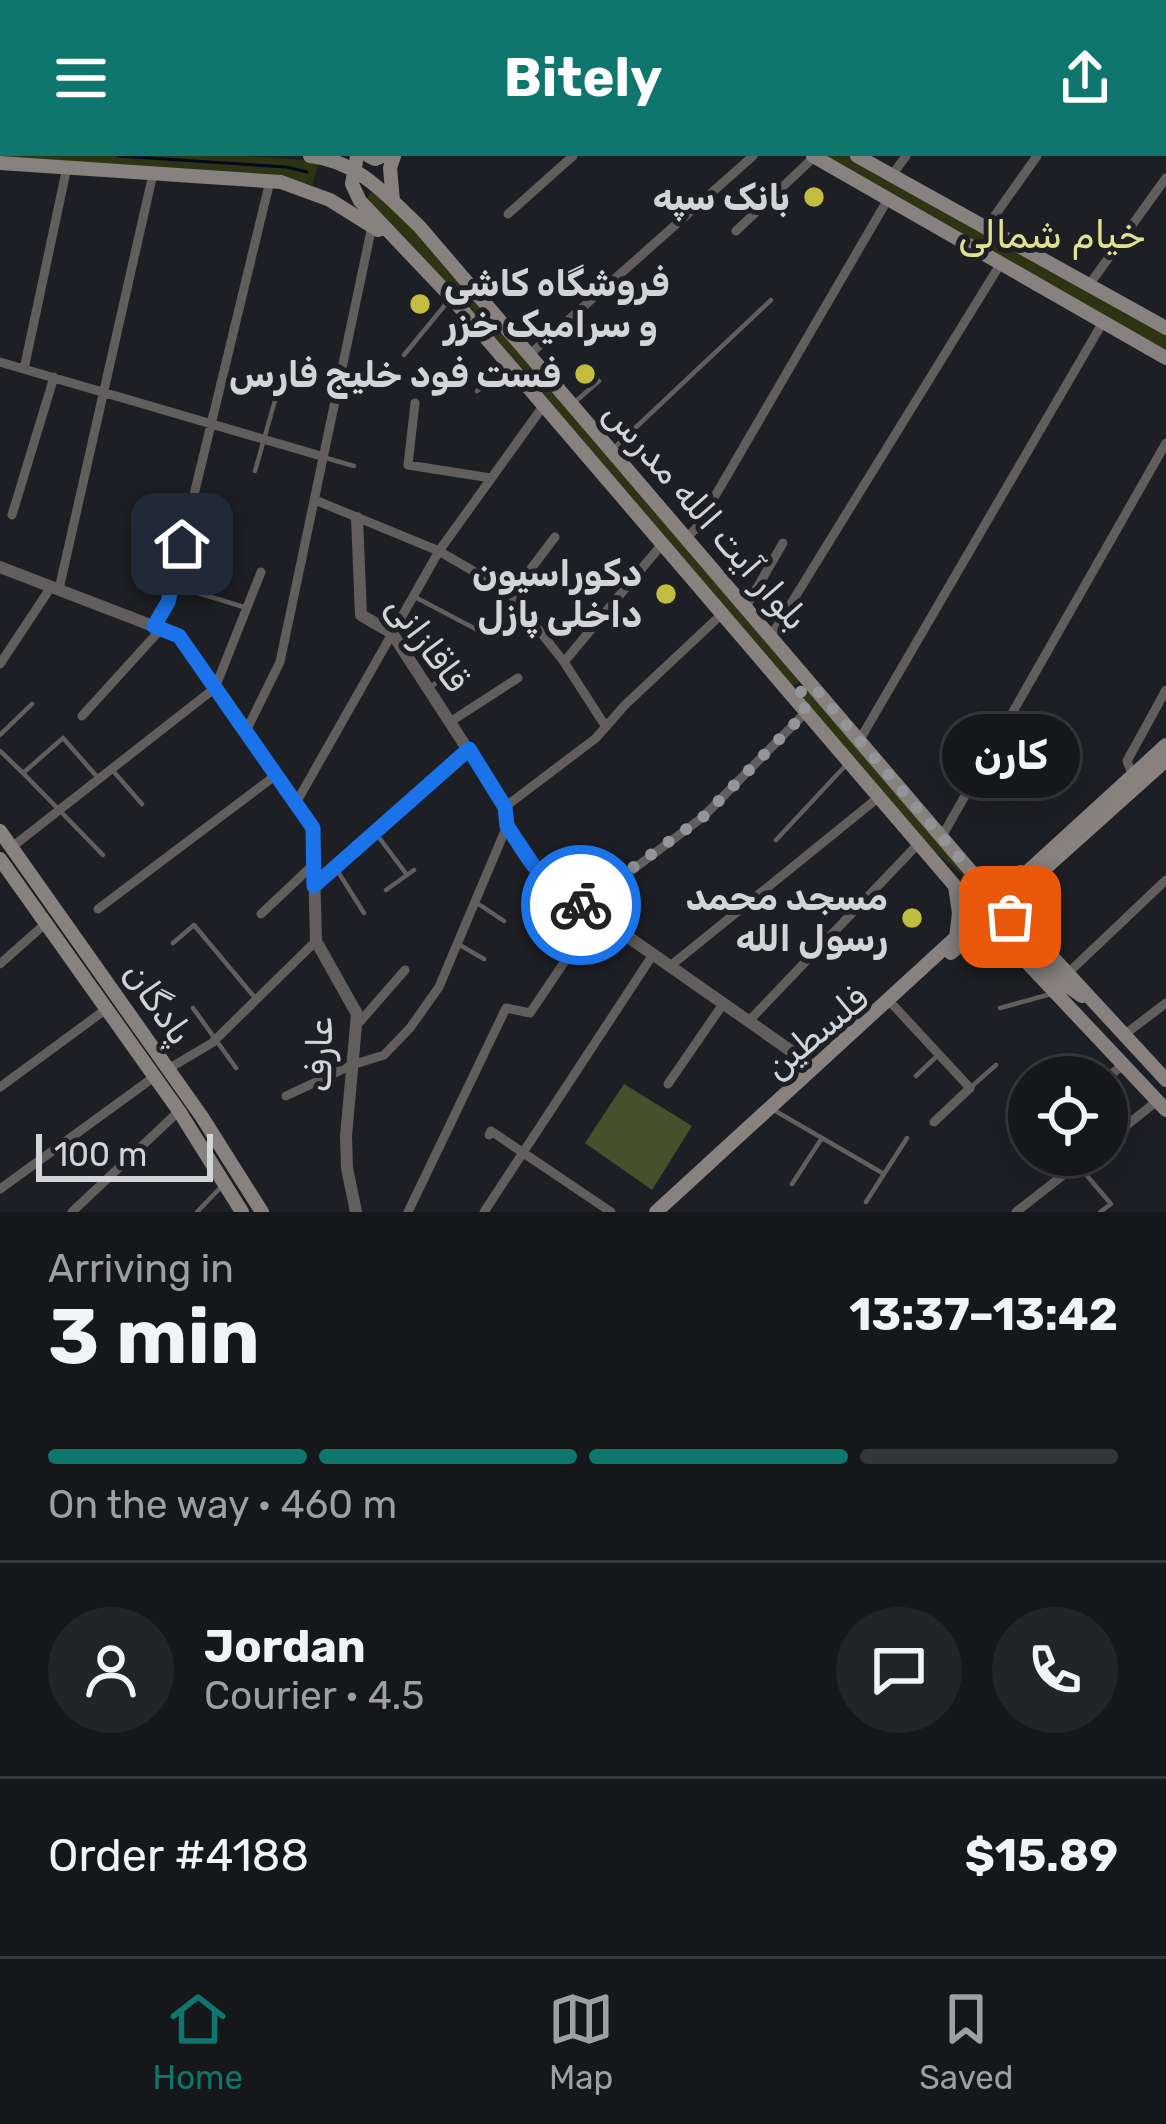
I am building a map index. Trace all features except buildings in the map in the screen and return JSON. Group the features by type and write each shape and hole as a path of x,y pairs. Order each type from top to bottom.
{"main road":[{"path":"305,156 356,162 352,184 357,194"},
{"path":"369,156 382,156"},
{"path":"393,202 390,168 394,156"},
{"path":"813,156 1166,358"},
{"path":"857,156 1166,328"},
{"name":"بلوار آیت الله مدرس","path":"356,162 530,354 971,872 1019,955 1118,1056"},
{"name":"بلوار آیت الله مدرس","path":"0,163 270,181 298,187 372,226 433,276"},
{"path":"357,194 363,183 376,187"},
{"name":"بلوار آیت الله مدرس","path":"357,194 510,364 955,886 1035,938 1166,1080"},
{"path":"562,426 577,424 573,406"},
{"path":"797,699 797,684 809,681"},
{"name":"فلسطین","path":"1035,872 1166,745"},
{"name":"فلسطین","path":"656,1212 894,1006 990,909 1164,767"},
{"path":"905,826 1039,965 1091,1001"},
{"name":"پادگان","path":"0,831 161,1073 262,1212"},
{"name":"پادگان","path":"0,859 6,881 45,924 105,1010 161,1073 178,1111 242,1212"},
{"path":"971,872 996,878 1035,872"},
{"path":"1035,872 1022,904 1035,938"},
{"path":"955,886 960,940 1019,955"},
{"name":"فلسطین","path":"772,1109 960,940"},
{"path":"1119,1056 1088,1018 1089,1013 1096,1012 1128,1040"},
{"name":"بلوار آیت الله مدرس","path":"1128,1067 1162,1106"}],"street":[{"path":"508,214 573,156"},
{"path":"530,354 753,156"},
{"path":"736,230 813,156"},
{"path":"892,175 906,156"},
{"path":"986,228 1037,156"},
{"path":"24,368 67,167"},
{"path":"0,664 55,588 106,392 152,174"},
{"path":"1089,284 1166,178"},
{"path":"82,716 157,628 168,602 270,181"},
{"path":"686,539 888,199"},
{"path":"246,731 280,662 372,226"},
{"path":"772,636 1000,263"},
{"path":"859,741 1103,322"},
{"path":"0,362 321,456"},
{"path":"12,515 54,377"},
{"path":"415,404 408,465 491,478"},
{"path":"296,803 439,551 544,406"},
{"path":"941,838 1166,443"},
{"path":"315,500 439,551 511,595 564,662 606,727"},
{"name":"قاقازانی","path":"357,518 362,615 392,633 505,807 507,826"},
{"path":"511,595 555,537"},
{"path":"564,662 664,543"},
{"path":"746,607 783,543"},
{"name":"عارف","path":"0,567 179,636 313,828 316,941 357,1014 346,1152 356,1212"},
{"path":"12,847 215,688 261,572"},
{"path":"505,807 606,727 724,613"},
{"path":"450,722 518,679"},
{"path":"1133,776 1127,761 1166,690"},
{"path":"408,1212 506,1008 530,1013 590,910 703,817 797,699"},
{"path":"314,886 469,749"},
{"path":"98,909 276,775"},
{"path":"669,967 880,796"},
{"path":"286,1096 384,1055 410,1028 439,987 507,826 564,897 590,910 814,1067"},
{"path":"748,1022 919,843"},
{"path":"261,914 314,865"},
{"path":"1068,974 1166,880"},
{"path":"0,964 45,924"},
{"path":"0,1189 161,1073 215,1040 316,941"},
{"path":"484,1212 652,956"},
{"path":"357,1024 405,970"},
{"path":"668,1084 723,1004"},
{"path":"1128,1040 1166,1004"},
{"path":"894,1006 970,1088 934,1122"},
{"path":"0,1087 105,1010"},
{"path":"1128,1128 1162,1106"},
{"path":"72,1212 178,1111"},
{"path":"489,1135 491,1131 611,1212"},
{"path":"1016,1212 1062,1176"}],"lane":[{"path":"404,355 452,297"},
{"path":"611,451 771,301"},
{"path":"477,391 510,364"},
{"path":"573,406 599,382"},
{"path":"255,470 278,390"},
{"path":"321,456 354,466"},
{"path":"172,584 247,608"},
{"path":"412,596 491,637"},
{"path":"428,688 455,670"},
{"path":"0,735 32,704"},
{"path":"23,773 63,738 99,778"},
{"path":"0,751 103,855"},
{"path":"776,840 849,761"},
{"path":"111,769 142,804"},
{"path":"375,832 407,875"},
{"path":"335,867 364,913"},
{"path":"386,890 415,870"},
{"path":"473,901 504,921"},
{"path":"173,943 194,926 256,999"},
{"path":"456,943 484,959"},
{"path":"1000,1008 1057,993"},
{"path":"193,1008 236,1068"},
{"path":"916,1076 939,1054"},
{"path":"970,1088 996,1065"},
{"path":"772,1109 884,1174"},
{"path":"792,1184 822,1138"},
{"path":"866,1202 908,1138"},
{"path":"1087,1176 1111,1204 1100,1212"},
{"path":"196,1212 225,1184"}],"green space":[{"path":"0,156 245,156 318,165 312,185 282,177"},
{"path":"813,156 857,156 1166,328 1166,358"},
{"path":"376,187 804,675 797,684 787,687 362,203"},
{"path":"814,687 964,876 905,826 796,698 803,689"},
{"path":"624,1084 692,1126 652,1190 585,1143"}],"waterway":[{"path":"118,156 307,172"}],"way so far":[{"path":"581,905 703,817 807,711 796,698 803,689 814,687 1010,917"}],"place":[{"name":"بانک سپه","path":"814,197"},
{"name":"فروشگاه کاشی و سرامیک خزر","path":"420,304"},
{"name":"فست فود خلیج فارس","path":"585,374"},
{"name":"دکوراسیون داخلی پازل","path":"666,594"},
{"name":"کارن","path":"1010,917"},
{"name":"مسجد محمد رسول الله","path":"912,918"}],"district":[{"name":"خیام شمالی","path":"1052,235"}],"route":[{"path":"182,544 168,602 154,626 179,636 313,828 314,886 469,749 505,807 507,826 533,865 564,897 581,905"}]}
